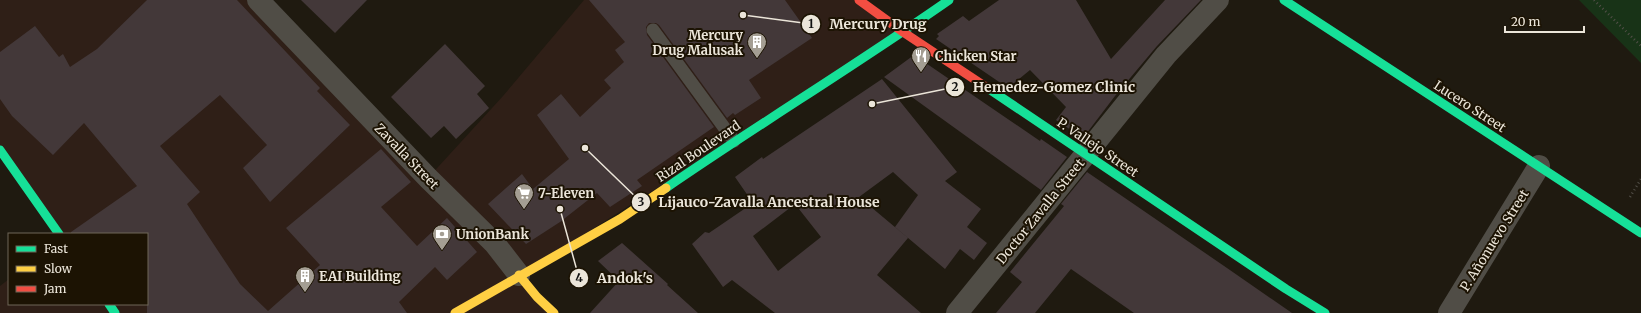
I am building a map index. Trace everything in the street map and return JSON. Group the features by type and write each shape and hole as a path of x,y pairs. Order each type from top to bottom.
{"street":[{"name":"Zavalla Street","path":"258,0 423,173 495,244 537,297 554,313"},
{"name":"P. Vallejo Street","path":"859,0 903,32 1086,155 1286,289 1325,313"},
{"name":"Rizal Boulevard","path":"455,313 519,275 620,219 734,141 903,32 949,0"},
{"name":"Doctor Zavalla Street","path":"957,313 1166,56 1218,0"},
{"name":"Lucero Street","path":"1284,0 1641,233"},
{"path":"0,150 58,233"},
{"name":"P. Añonuevo Street","path":"1448,313 1539,166"}],"lane":[{"path":"653,30 734,141"}],"path":[{"path":"1594,0 1641,46"}],"shaded area":[{"path":"0,0 258,0 428,178 503,96 584,0 859,0 903,32 520,275 559,313 0,313 0,286 8,280 8,305 148,305 148,233 58,233 0,152"}],"green space":[{"path":"1579,0 1641,0 1641,63"}],"building":[{"path":"147,0 237,0 320,88 317,91 350,125 270,202 243,168 267,145 220,95 160,146 200,192 187,204 240,284 268,311 320,265 286,228 381,149 411,182 381,207 417,246 447,218 477,252 447,280 435,267 399,302 407,313 147,313 148,233 71,233 137,186 84,123 53,155 12,116 0,99 0,52 35,26 59,57 63,54 70,67 97,49"},
{"path":"301,0 367,0 335,33"},
{"path":"589,0 785,0 812,38 749,80 761,98 735,115 733,113 727,118 659,25 656,23 649,23 646,27 647,35 714,127 637,180 642,186 610,207 597,193 560,222 526,244 488,204 522,174 533,189 569,159 537,115 561,94 580,117 611,88 604,80 624,62 615,50 625,42"},
{"path":"999,0 1076,0 1111,59 1165,0 1201,0 1157,46 1115,96 1083,138 1056,120 1066,107 1030,70 1008,88 936,39 939,36 937,34 963,16 969,21"},
{"path":"445,44 485,86 477,94 489,108 456,139 444,126 431,138 391,97"},
{"path":"914,55 1040,141 1041,139 1067,157 1041,190 884,77"},
{"path":"882,79 957,172 945,181 981,209 967,227 987,243 974,260 960,249 945,269 895,227 918,195 893,172 859,197 908,238 877,275 921,313 775,313 732,280 723,287 692,244 705,232 709,233 753,203 735,177 762,157 763,159","holes":["795,204 821,237 778,271 753,236"]},
{"path":"1087,172 1292,313 1134,313 1071,269 1035,313 996,313 1022,282 1010,272 1064,206 1061,204"},
{"path":"622,243 698,313 590,313 619,281 598,261"}],"traffic: fast":[{"path":"666,188 879,48 949,0"},
{"path":"1284,0 1641,233"},
{"path":"989,89 1286,289 1325,313"},
{"path":"0,150 58,233"},
{"path":"110,305 115,313"}],"traffic: slow":[{"path":"455,313 620,219 666,188"},
{"path":"519,275 537,297 554,313"}],"traffic: jam":[{"path":"859,0 903,32 989,89"}],"place":[{"name":"Mercury Drug","path":"743,15"},
{"name":"Mercury Drug Malusak","path":"757,59"},
{"name":"Chicken Star","path":"921,73"},
{"name":"Hemedez-Gomez Clinic","path":"872,104"},
{"name":"Lijauco-Zavalla Ancestral House","path":"585,148"},
{"name":"Andok's","path":"560,209"},
{"name":"7-Eleven","path":"524,210"},
{"name":"UnionBank","path":"442,251"},
{"name":"EAI Building","path":"305,293"}]}
